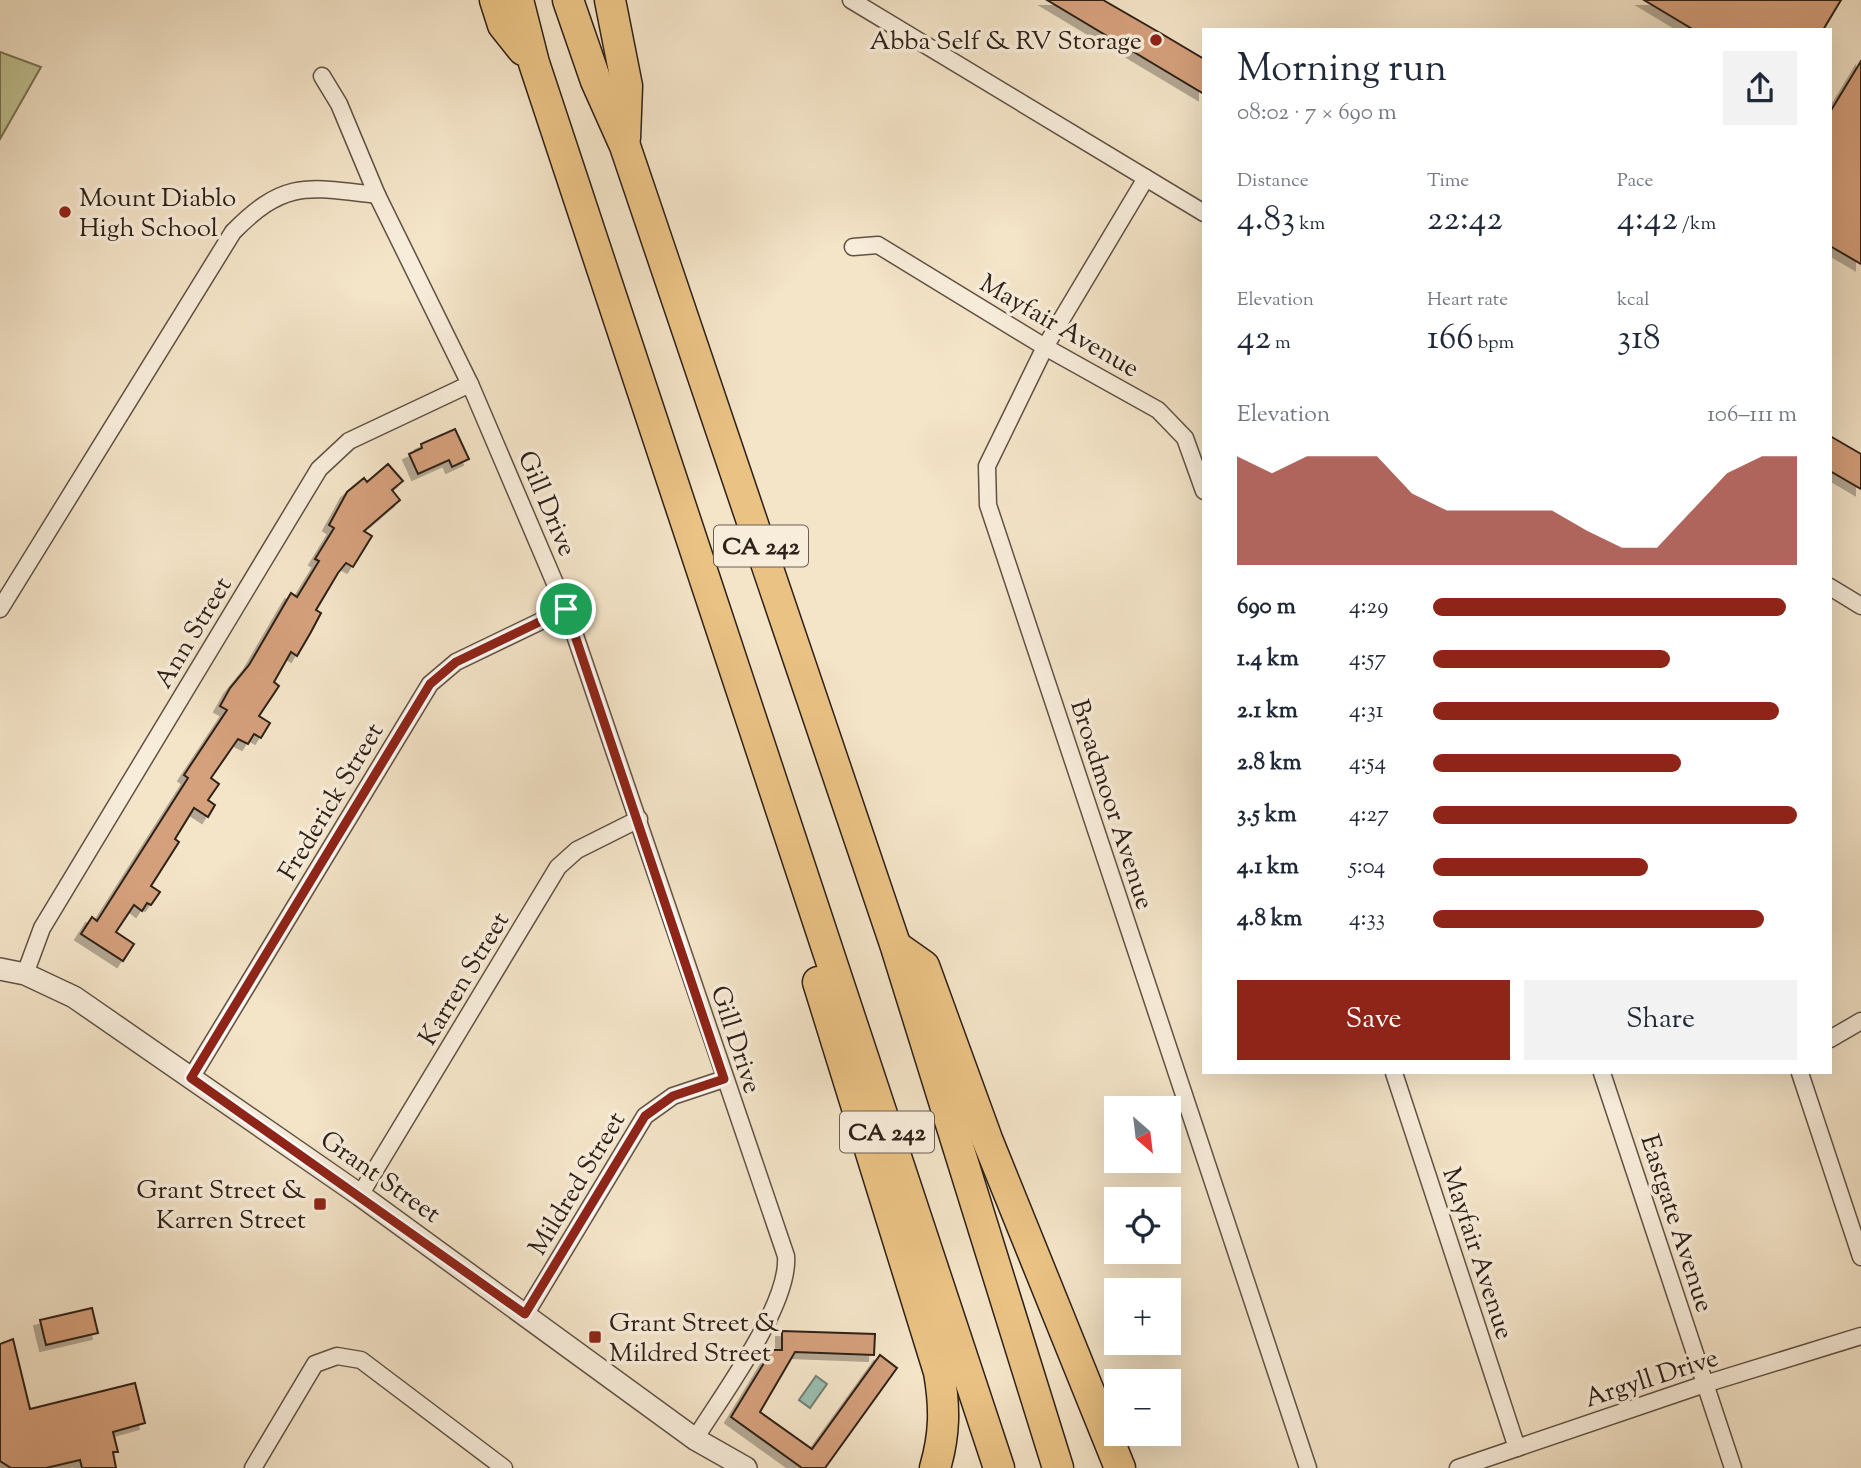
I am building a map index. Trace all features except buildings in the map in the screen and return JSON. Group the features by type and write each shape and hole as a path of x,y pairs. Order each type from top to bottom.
{"highway":[{"path":"495,0 503,25 534,64"},
{"name":"CA 242","path":"518,0 534,64 999,1468"},
{"name":"CA 242","path":"568,0 596,81 625,146 897,947 1058,1468"},
{"path":"610,0 627,86 625,146"},
{"path":"776,795 775,832 840,1059 939,1372 945,1410 943,1442 935,1468"},
{"path":"897,947 924,966 987,1139 1120,1468"}],"street":[{"path":"851,0 1202,212"},
{"name":"Gill Drive","path":"322,76 340,104 377,195 470,384 566,609 786,1256 787,1272 766,1322 695,1439"},
{"name":"Broadmoor Avenue","path":"1146,178 1045,347 987,466 988,505 1308,1468"},
{"path":"0,609 233,232 258,207 286,192 315,187 377,195"},
{"name":"Mayfair Avenue","path":"853,247 878,245 1045,347 1158,410 1185,438 1202,485"},
{"name":"Ann Street","path":"25,974 42,928 319,469 349,440 470,384"},
{"path":"1832,588 1861,606"},
{"name":"Frederick Street","path":"191,1078 430,684 456,662 566,609"},
{"name":"Karren Street","path":"360,1195 558,867 577,850 639,819"},
{"name":"Grant Street","path":"0,969 25,974 74,996 360,1195 695,1439 746,1468"},
{"path":"1832,1038 1861,1021"},
{"name":"Mayfair Avenue","path":"1394,1074 1517,1448"},
{"name":"Eastgate Avenue","path":"1602,1074 1733,1468"},
{"path":"1800,1074 1861,1257"},
{"name":"Mildred Street","path":"525,1314 645,1116 673,1096 724,1079"},
{"name":"Argyll Drive","path":"1458,1468 1705,1384 1861,1336"},
{"path":"253,1468 315,1364 337,1356 361,1360 503,1468"},
{"name":"Grant Street","path":"695,1439 723,1468"}],"green space":[{"path":"0,52 41,67 0,139"}],"shaded area":[{"path":"816,1376 827,1384 810,1408 799,1400"}],"place":[{"name":"Abba Self & RV Storage","path":"1156,40"},
{"name":"Mount Diablo High School","path":"65,212"},
{"name":"Grant Street & Karren Street","path":"320,1204"},
{"name":"Grant Street & Mildred Street","path":"595,1337"}],"route":[{"path":"566,609 639,819 724,1079 673,1096 645,1116 525,1314 191,1078 430,684 456,662 566,609"}]}
